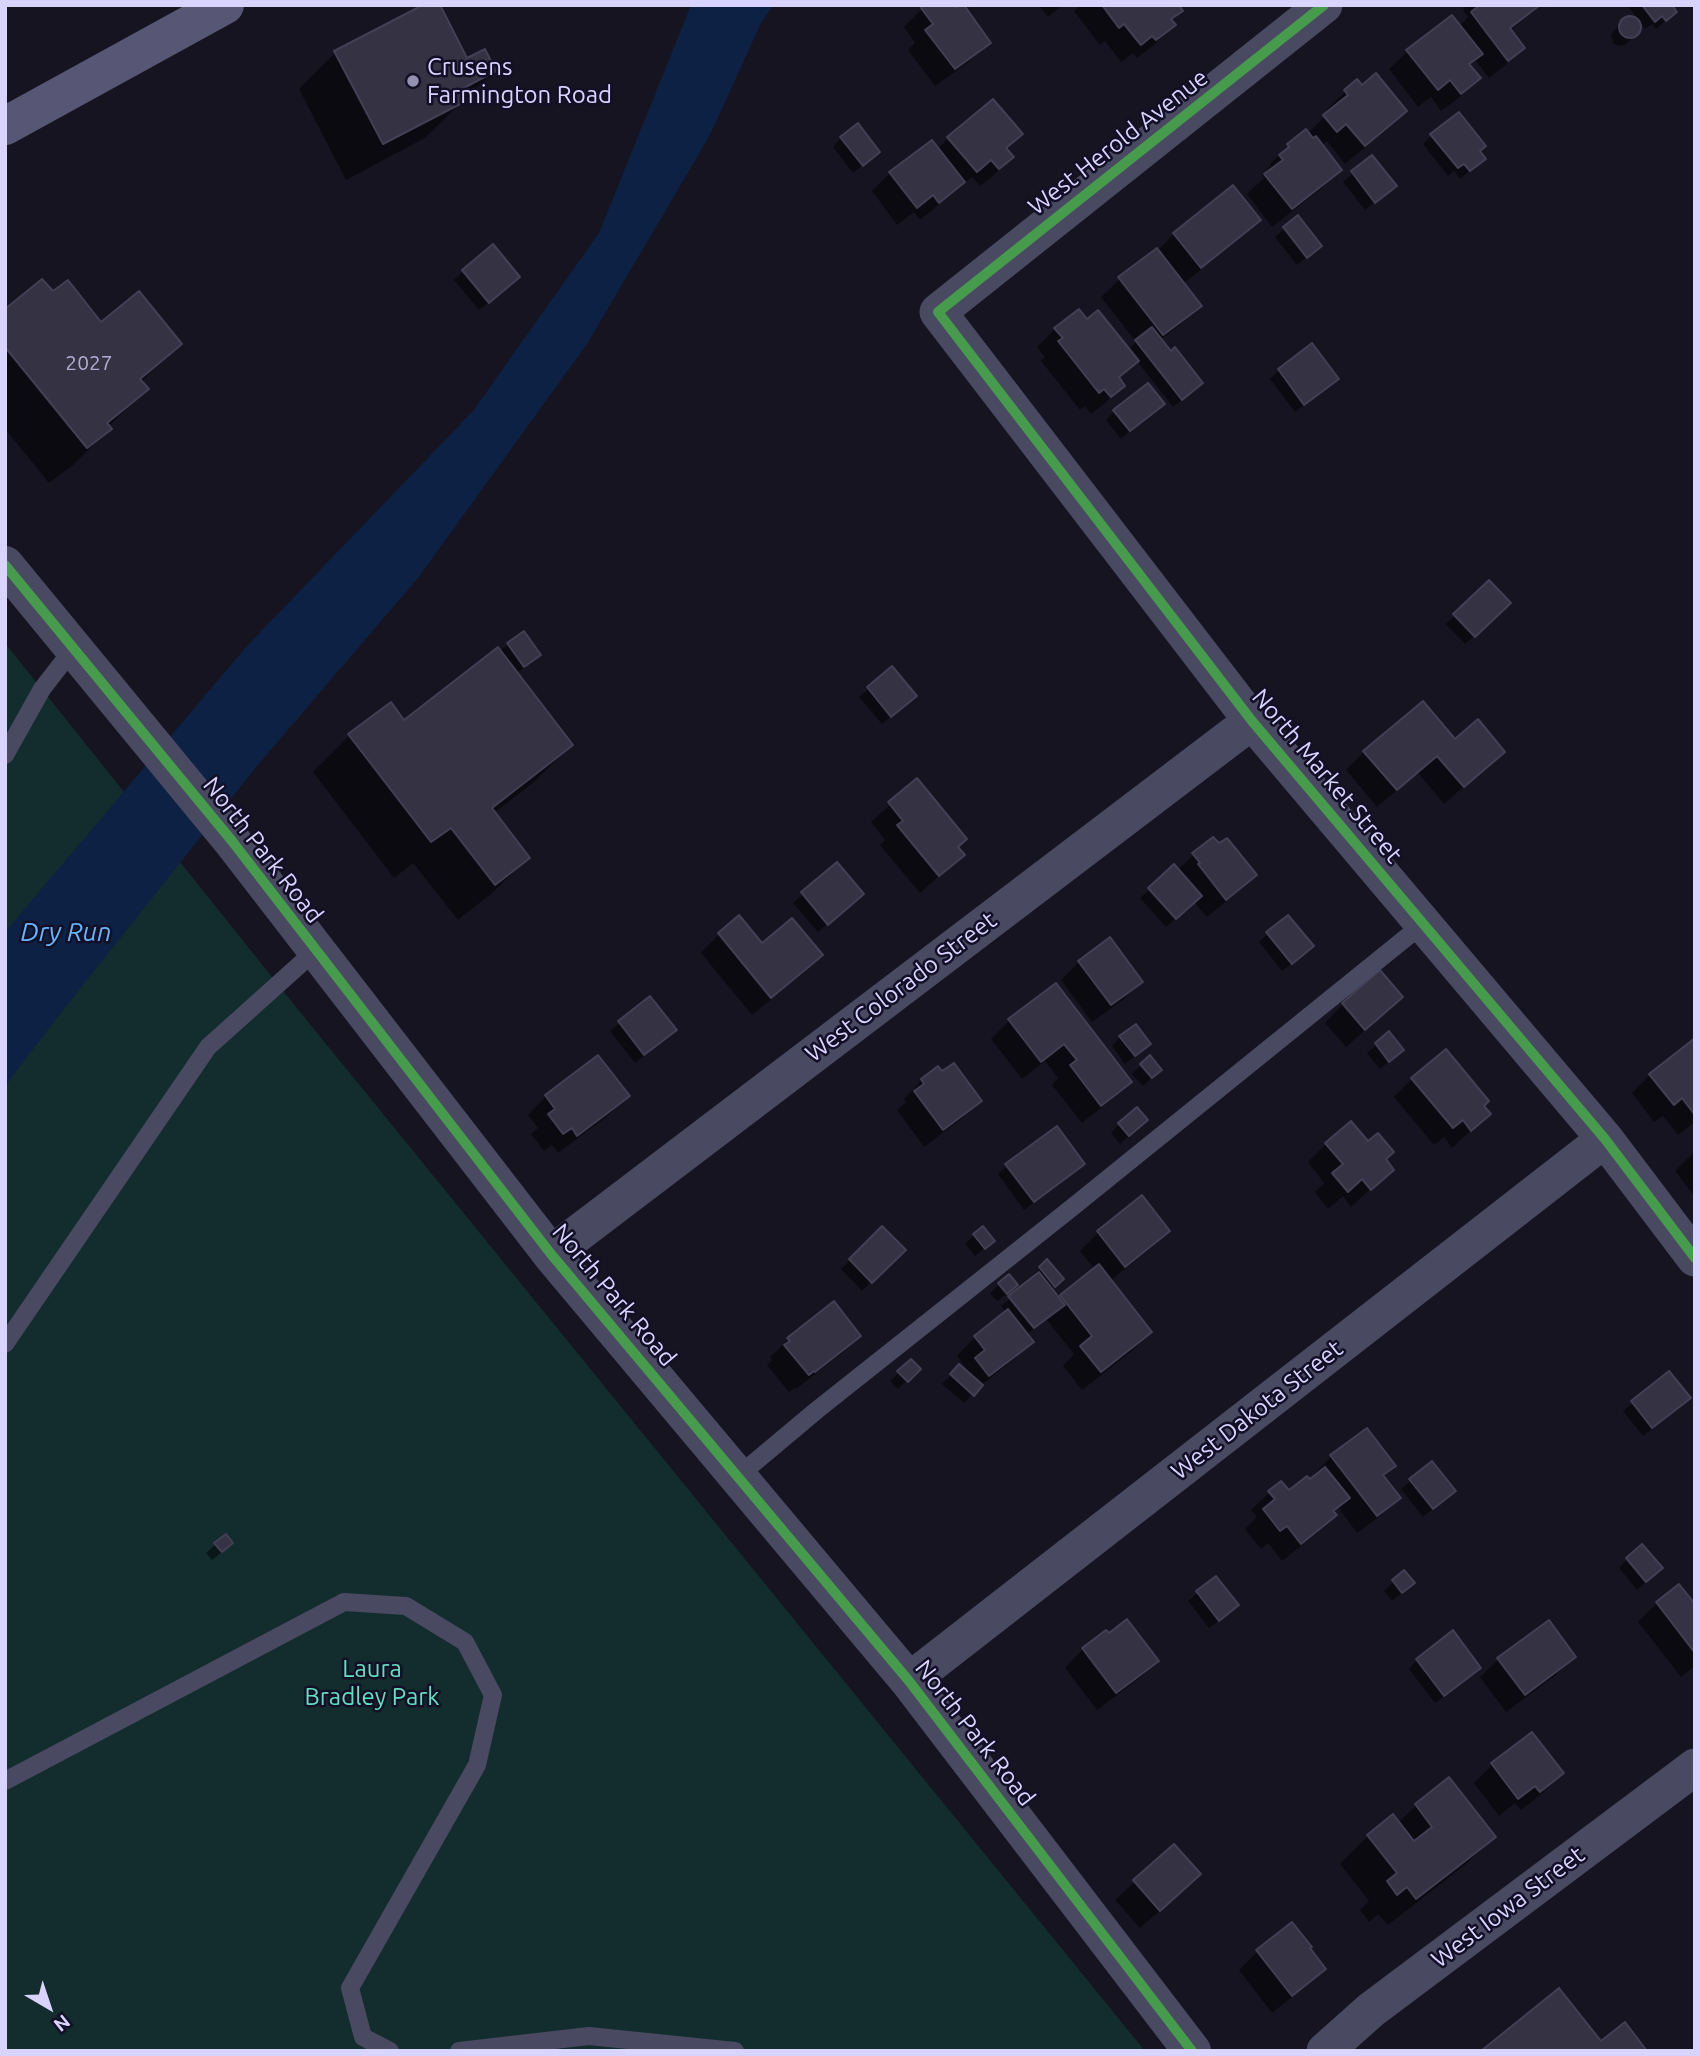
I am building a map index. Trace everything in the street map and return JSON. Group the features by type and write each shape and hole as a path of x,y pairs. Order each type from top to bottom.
{"main road":[{"path":"5,126 225,5"}],"street":[{"name":"West Herold Avenue","path":"938,312 1324,5"},
{"path":"5,144 77,86"},
{"name":"North Market Street","path":"938,312 1252,721 1605,1139 1695,1258"},
{"name":"North Park Road","path":"5,565 232,841 551,1254 909,1681 1192,2051"},
{"name":"West Colorado Street","path":"551,1254 1252,721"},
{"name":"West Dakota Street","path":"909,1681 1605,1139"},
{"name":"West Iowa Street","path":"1325,2051 1371,2010 1695,1766"}],"lane":[{"path":"5,755 42,689 73,649"},
{"path":"737,1476 1423,924"},
{"path":"5,1344 208,1047 315,951"},
{"path":"5,1781 344,1602 406,1606 465,1642 493,1695 477,1765 350,1989 363,2037 390,2051"},
{"path":"459,2051 589,2036 735,2051"}],"green space":[{"name":"Laura Bradley Park","path":"5,643 292,1002 1145,2051 5,2051"}],"water":[{"name":"Dry Run","path":"691,5 773,5 761,23 710,135 587,344 418,578 257,766 5,1086 5,932 247,646 473,411 599,233"}],"building":[{"name":"Crusens Farmington Road","path":"423,5 440,5 467,58 485,49 496,71 458,91 464,102 383,144 334,51"},
{"path":"924,5 964,5 991,43 955,69 925,30 933,24 921,8"},
{"path":"1102,5 1179,5 1183,11 1171,19 1176,25 1156,40 1152,36 1141,45 1124,24 1119,28"},
{"path":"1480,5 1540,5 1510,28 1525,48 1508,61 1471,12"},
{"path":"1642,5 1672,5 1677,12 1666,21 1662,16 1655,22"},
{"path":"1452,15 1483,54 1469,64 1481,78 1461,94 1450,80 1438,90 1406,50"},
{"path":"1630,16 1638,19 1641,27 1638,35 1630,38 1622,35 1619,27 1622,19"},
{"path":"1376,73 1407,111 1365,146 1346,124 1337,132 1323,115 1348,95 1344,90 1357,79 1362,85"},
{"path":"993,99 1023,134 1006,148 1014,157 999,169 991,160 977,172 947,137"},
{"path":"1459,112 1486,146 1480,151 1486,159 1470,171 1464,164 1458,168 1430,134"},
{"path":"858,123 880,152 863,166 840,137"},
{"path":"1306,129 1313,138 1316,136 1342,170 1292,209 1264,174 1283,160 1279,155 1289,147 1287,144"},
{"path":"932,140 965,182 939,203 933,195 917,208 889,172"},
{"path":"1372,155 1397,186 1375,203 1351,171"},
{"path":"1233,185 1261,220 1201,268 1173,233"},
{"path":"1298,215 1322,246 1307,258 1283,227"},
{"path":"493,244 520,277 489,303 462,270"},
{"path":"1157,248 1202,306 1163,335 1118,277"},
{"path":"42,279 53,291 68,280 101,322 139,291 182,344 140,379 149,389 107,423 112,429 87,448 5,347 5,309"},
{"path":"1079,309 1087,319 1098,310 1139,361 1119,377 1125,386 1111,397 1104,389 1099,393 1058,341 1063,338 1054,328"},
{"path":"1152,327 1171,351 1175,347 1203,383 1182,400 1135,340"},
{"path":"1312,343 1339,379 1304,405 1278,369"},
{"path":"1148,383 1165,404 1130,431 1113,410"},
{"path":"1489,580 1511,603 1475,637 1453,614"},
{"path":"524,631 541,655 524,667 507,643"},
{"path":"498,647 573,745 492,808 530,858 495,885 451,828 431,842 348,734 391,702 404,720"},
{"path":"892,666 917,696 891,717 867,687"},
{"path":"1423,701 1455,739 1478,719 1505,752 1464,787 1437,756 1397,790 1363,751"},
{"path":"917,778 967,839 958,847 965,855 939,876 897,825 903,821 888,802"},
{"path":"1213,837 1219,843 1227,838 1257,875 1226,900 1192,853"},
{"path":"837,862 864,894 828,925 801,892"},
{"path":"1174,864 1202,896 1176,919 1148,888"},
{"path":"739,915 762,943 792,918 823,955 771,998 718,933"},
{"path":"1288,915 1314,946 1292,964 1266,932"},
{"path":"1110,937 1143,982 1111,1005 1078,961"},
{"path":"1380,970 1403,997 1365,1030 1342,1003"},
{"path":"1056,983 1132,1082 1101,1106 1070,1065 1077,1060 1064,1044 1041,1062 1008,1019"},
{"path":"650,996 677,1030 644,1055 618,1021"},
{"path":"1136,1024 1151,1044 1135,1056 1119,1036"},
{"path":"1389,1031 1404,1050 1389,1062 1375,1043"},
{"path":"1695,1038 1695,1115 1682,1098 1674,1105 1649,1074"},
{"path":"1446,1049 1489,1101 1484,1106 1491,1114 1471,1131 1463,1120 1453,1128 1411,1078"},
{"path":"598,1055 630,1096 577,1136 572,1128 563,1134 548,1114 555,1109 545,1095"},
{"path":"1150,1055 1162,1070 1152,1078 1140,1064"},
{"path":"954,1063 982,1101 943,1130 914,1091 924,1084 921,1079 938,1066 942,1071"},
{"path":"1137,1107 1148,1120 1129,1136 1118,1123"},
{"path":"1351,1121 1368,1141 1378,1133 1394,1152 1386,1159 1394,1170 1371,1190 1362,1179 1348,1192 1332,1173 1343,1164 1325,1143"},
{"path":"1057,1126 1085,1164 1034,1202 1005,1164"},
{"path":"1142,1195 1170,1231 1125,1267 1097,1231"},
{"path":"882,1226 906,1250 872,1283 849,1259"},
{"path":"983,1226 995,1241 985,1249 973,1234"},
{"path":"1047,1259 1064,1279 1055,1287 1039,1267"},
{"path":"1099,1264 1152,1332 1101,1372 1080,1346 1092,1336 1060,1295"},
{"path":"1039,1272 1065,1305 1034,1328 1008,1296"},
{"path":"1009,1274 1018,1285 1007,1294 998,1283"},
{"path":"834,1301 861,1336 809,1375 784,1345 790,1341 787,1338"},
{"path":"1008,1309 1034,1342 989,1376 975,1358 985,1350 974,1336"},
{"path":"911,1359 921,1369 908,1382 897,1371"},
{"path":"959,1364 983,1385 974,1396 950,1374"},
{"path":"1669,1371 1691,1398 1652,1428 1631,1401"},
{"path":"1367,1428 1396,1466 1383,1475 1401,1498 1377,1516 1330,1455"},
{"path":"1432,1461 1456,1491 1433,1509 1409,1479"},
{"path":"1325,1467 1350,1498 1333,1511 1337,1515 1301,1544 1287,1526 1280,1531 1263,1509 1275,1499 1268,1491 1281,1481 1289,1490 1307,1476 1310,1479"},
{"path":"226,1534 233,1543 222,1552 214,1543"},
{"path":"1642,1544 1663,1568 1646,1582 1626,1558"},
{"path":"1404,1570 1415,1583 1402,1593 1392,1580"},
{"path":"1216,1576 1239,1605 1219,1621 1196,1591"},
{"path":"1679,1584 1695,1604 1695,1653 1656,1602"},
{"path":"1127,1619 1159,1661 1116,1693 1082,1648 1106,1630 1109,1633"},
{"path":"1549,1620 1576,1657 1525,1695 1497,1658"},
{"path":"1453,1630 1481,1668 1444,1696 1416,1659"},
{"path":"1532,1732 1564,1773 1540,1792 1535,1786 1518,1799 1491,1763"},
{"path":"1449,1777 1496,1837 1416,1899 1407,1887 1397,1895 1387,1881 1397,1873 1367,1835 1393,1814 1414,1841 1432,1827 1415,1804"},
{"path":"1174,1844 1201,1874 1160,1911 1133,1880"},
{"path":"1292,1922 1326,1969 1292,1996 1256,1950"},
{"path":"1559,1988 1601,2041 1625,2022 1647,2051 1481,2051"}],"cycle path":[{"path":"1324,5 938,312 1252,721 1605,1139 1695,1258"},
{"path":"5,565 232,841 551,1254 909,1681 1192,2051"}],"place":[{"name":"Crusens Farmington Road","path":"413,81"}]}
